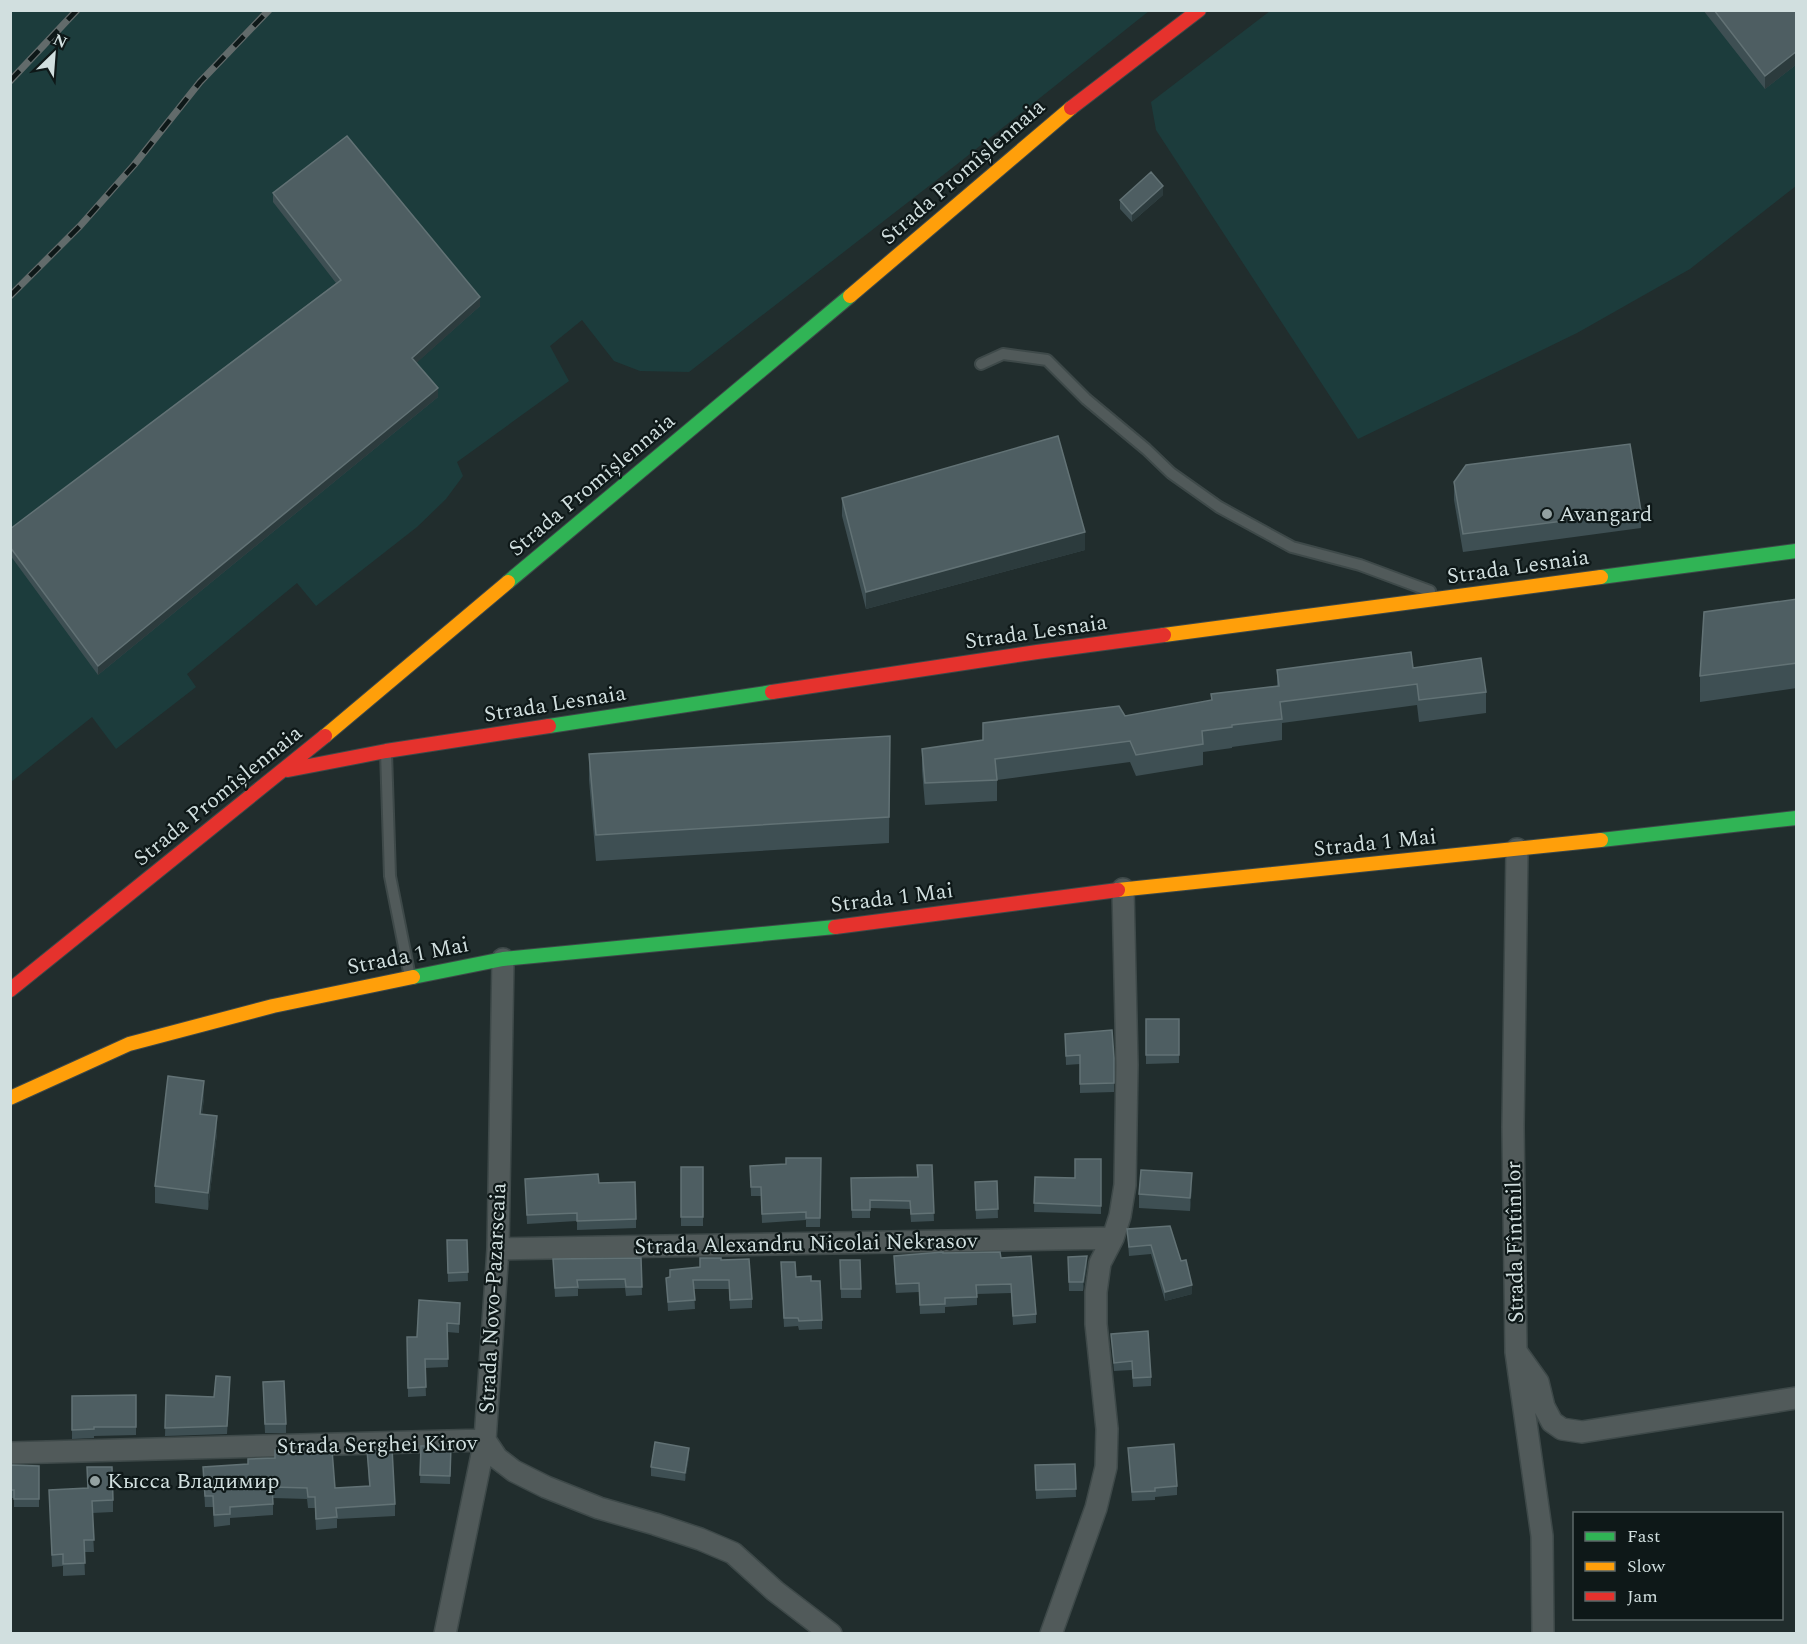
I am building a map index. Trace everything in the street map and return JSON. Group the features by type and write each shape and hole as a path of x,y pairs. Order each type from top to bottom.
{"street":[{"name":"Strada Promîșlennaia","path":"10,990 284,770 911,245 1058,118 1199,10"},
{"name":"Strada Lesnaia","path":"284,770 386,751 1037,652 1797,551"},
{"name":"Strada 1 Mai","path":"10,1098 129,1044 273,1006 503,959 819,929 1123,889 1797,818"},
{"name":"Strada Fîntînilor","path":"1517,849 1513,1127 1516,1353 1542,1536 1543,1634"},
{"path":"1051,1634 1096,1508 1106,1467 1107,1429 1096,1324 1096,1292 1100,1263 1113,1238 1120,1216 1125,1185 1127,1065 1123,889"},
{"name":"Strada Novo-Pazarscaia","path":"445,1634 485,1440 498,1250 503,959"},
{"name":"Strada Alexandru Nicolai Nekrasov","path":"498,1250 1113,1238"},
{"path":"1516,1353 1538,1382 1544,1407 1552,1422 1562,1429 1582,1432 1797,1398"},
{"name":"Strada Serghei Kirov","path":"10,1453 485,1440 497,1458 514,1471 546,1487 599,1508 700,1539 733,1553 774,1591 831,1634"}],"lane":[{"path":"981,364 1004,354 1047,360 1086,399 1171,473 1219,507 1292,547 1360,565 1447,597"},
{"path":"386,751 390,876 410,977"}],"shaded area":[{"path":"11,11 1149,11 956,165 689,372 640,371 614,361 582,320 550,346 569,381 457,462 463,476 446,499 417,527 316,606 297,583 187,674 196,687 116,749 92,717 11,782"},
{"path":"1270,11 1796,11 1796,186 1690,269 1577,333 1358,439 1156,130 1151,102"}],"building":[{"path":"1714,10 1797,10 1797,51 1765,76"},
{"path":"347,136 480,297 412,358 438,388 98,666 10,547 10,529 341,280 273,193"},
{"path":"1151,172 1163,186 1132,214 1120,200"},
{"path":"1058,436 1085,532 866,592 842,498"},
{"name":"Avangard","path":"1630,444 1641,511 1463,534 1454,482 1466,465"},
{"path":"1797,599 1797,663 1700,676 1704,612"},
{"path":"1411,652 1413,668 1481,658 1486,692 1419,700 1417,684 1280,702 1282,719 1202,731 1203,744 1136,755 1130,741 995,759 997,780 925,783 922,749 983,740 983,723 1119,706 1125,716 1212,700 1211,694 1279,686 1277,670"},
{"path":"890,736 889,817 596,835 589,754"},
{"path":"1146,1019 1179,1019 1179,1055 1146,1055"},
{"path":"1112,1030 1114,1083 1080,1084 1080,1055 1066,1056 1065,1034"},
{"path":"168,1076 204,1081 200,1114 217,1116 208,1193 155,1186"},
{"path":"786,1158 821,1158 820,1218 806,1218 806,1212 762,1214 761,1187 751,1187 750,1166 786,1164"},
{"path":"1075,1159 1101,1159 1101,1206 1034,1203 1035,1177 1075,1178"},
{"path":"917,1165 932,1165 934,1213 911,1214 910,1201 870,1200 870,1210 852,1210 851,1178 918,1177"},
{"path":"681,1167 703,1167 703,1217 681,1217"},
{"path":"1141,1170 1192,1173 1190,1198 1139,1194"},
{"path":"598,1174 599,1183 635,1182 636,1219 577,1221 577,1213 527,1215 525,1179"},
{"path":"997,1181 998,1209 976,1210 975,1182"},
{"path":"1170,1226 1181,1261 1186,1260 1192,1285 1165,1292 1151,1245 1129,1247 1127,1229"},
{"path":"447,1240 467,1240 468,1272 448,1273"},
{"path":"943,1252 1000,1252 1001,1258 1031,1256 1036,1314 1013,1316 1011,1284 976,1285 977,1297 945,1298 945,1304 920,1305 919,1283 896,1284 894,1256"},
{"path":"1087,1256 1083,1282 1069,1282 1068,1257"},
{"path":"641,1258 642,1287 626,1287 625,1279 577,1280 578,1287 555,1288 553,1259"},
{"path":"700,1258 749,1259 752,1299 730,1300 729,1280 693,1280 695,1300 668,1302 666,1278 670,1277 670,1270 700,1267"},
{"path":"840,1260 860,1260 861,1289 841,1289"},
{"path":"781,1262 795,1262 796,1277 811,1276 811,1281 820,1281 822,1320 799,1321 798,1318 784,1318"},
{"path":"419,1300 460,1303 459,1324 447,1323 448,1359 425,1359 426,1387 408,1388 407,1337 417,1337"},
{"path":"1148,1331 1151,1377 1133,1378 1132,1361 1114,1363 1111,1334"},
{"path":"216,1376 230,1377 227,1426 165,1428 166,1395 214,1397"},
{"path":"284,1381 286,1424 265,1424 263,1382"},
{"path":"136,1395 136,1427 94,1427 94,1429 72,1430 72,1396"},
{"path":"655,1442 689,1448 685,1473 651,1467"},
{"path":"1174,1444 1177,1486 1155,1488 1155,1491 1132,1492 1128,1448"},
{"path":"421,1446 451,1446 450,1476 420,1475"},
{"path":"392,1448 395,1504 336,1508 337,1517 316,1519 315,1497 308,1497 307,1488 272,1487 273,1504 230,1507 230,1514 214,1515 213,1496 205,1496 203,1467 248,1464 248,1459 275,1458 275,1450 288,1450 288,1454 332,1450 335,1488 370,1486 367,1450"},
{"path":"1075,1464 1076,1489 1036,1490 1035,1465"},
{"path":"10,1465 39,1466 39,1499 14,1499 14,1490 10,1490"},
{"path":"87,1467 112,1467 113,1500 92,1501 94,1540 84,1540 85,1563 63,1564 63,1554 52,1555 49,1490 88,1488"}],"railway":[{"path":"10,81 77,10"},
{"path":"10,296 80,226 134,165 200,82 269,10"}],"traffic: fast":[{"path":"508,582 850,296"},
{"path":"1601,577 1796,551"},
{"path":"549,726 772,692"},
{"path":"1601,840 1796,818"},
{"path":"413,977 503,959 835,927"}],"traffic: slow":[{"path":"850,296 1071,108"},
{"path":"1164,635 1601,577"},
{"path":"325,736 508,582"},
{"path":"1118,890 1601,840"},
{"path":"10,1098 129,1044 273,1006 413,977"}],"traffic: jam":[{"path":"1071,108 1199,10"},
{"path":"772,692 1164,635"},
{"path":"288,770 386,751 549,726"},
{"path":"10,990 325,736"},
{"path":"835,927 1118,890"}],"place":[{"name":"Avangard","path":"1547,514"},
{"name":"Кысса Владимир","path":"95,1481"}]}
